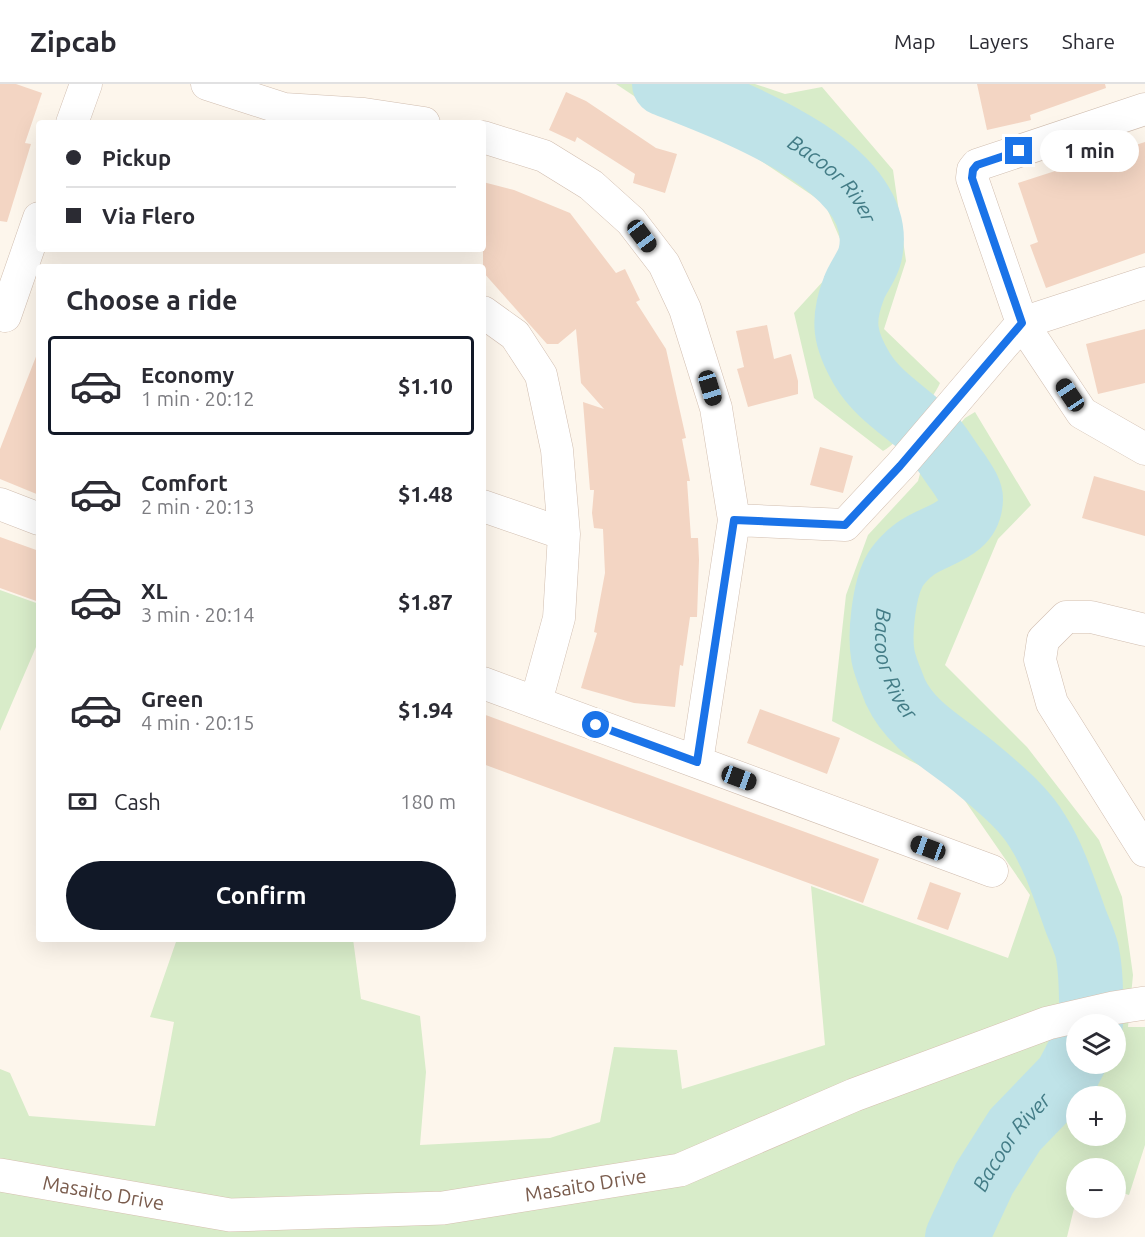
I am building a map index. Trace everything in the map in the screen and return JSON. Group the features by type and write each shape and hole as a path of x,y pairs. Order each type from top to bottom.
{"street":[{"path":"73,120 86,84"},
{"path":"207,84 284,109 364,114 404,120"},
{"path":"1145,109 977,165 973,170 972,178 1022,323 1082,413 1145,449"},
{"path":"486,138 544,156 591,185 631,221 664,264 685,309 716,408 734,520 697,762"},
{"path":"2,320 36,226"},
{"path":"734,520 845,525 900,466 1022,323 1145,283"},
{"path":"486,314 516,335 541,375 557,450 564,534 559,618 536,702"},
{"path":"0,504 36,518"},
{"path":"486,507 564,534"},
{"path":"1145,630 1091,617 1066,617 1043,640 1040,660 1052,702 1145,850"},
{"path":"486,684 992,871"},
{"name":"Masaito Drive","path":"0,1175 230,1215 443,1208 680,1170 854,1095 1048,1023 1145,1003"}],"green space":[{"path":"616,84 755,84 785,94 822,87 893,170 906,261 884,329 940,383 915,420 890,446 883,451 814,398 794,313 847,255 825,204 727,138 667,118"},
{"path":"975,412 1031,505 998,539 945,665 1027,747 1099,840 1122,897 1133,975 1128,1027 1145,1027 1145,1145 1129,1195 1126,1194 1126,1158 1066,1158 1066,1218 1072,1218 1067,1237 0,1237 0,1069 10,1073 29,1116 155,1126 174,1022 150,1017 176,942 353,942 361,999 420,1016 426,1072 420,1145 550,1138 600,1122 614,1047 677,1050 682,1089 825,1045 811,886 1008,958 1030,895 952,782 832,721 846,595 868,535 918,481 921,470 965,418"},
{"path":"0,590 36,603 36,647 0,731"}],"building":[{"path":"0,84 16,84 42,93 25,143 31,144 7,222 0,221"},
{"path":"977,84 1105,84 1106,88 1030,115 1031,120 987,130"},
{"path":"566,92 586,101 656,148 677,154 665,193 633,183 635,174 577,137 575,142 549,130"},
{"path":"1145,142 1145,253 1046,288 1030,245 1038,242 1018,183"},
{"path":"486,183 514,190 570,213 616,273 625,269 640,300 636,302 666,349 686,438 682,439 690,481 687,481 691,538 698,538 699,560 697,617 690,617 683,666 680,665 675,707 634,703 581,688 597,633 594,632 605,573 603,529 594,528 592,513 594,490 590,490 583,402 604,409 581,383 576,329 558,344 547,344 486,275 486,264 483,264 483,252 486,252"},
{"path":"767,325 774,359 791,354 798,381 798,394 748,407 737,369 744,367 736,331"},
{"path":"1145,329 1145,383 1098,394 1086,344"},
{"path":"36,357 36,494 0,479 0,449"},
{"path":"820,447 853,456 843,493 810,485"},
{"path":"1094,476 1145,491 1145,536 1082,518"},
{"path":"0,537 36,550 36,601 0,588"},
{"path":"760,709 840,738 827,774 747,743"},
{"path":"486,715 879,859 863,903 486,765"},
{"path":"930,882 961,893 948,930 917,919"}],"waterway":[{"name":"Bacoor River","path":"664,84 726,109 798,146 831,169 856,195 870,223 870,255 854,288 847,310 847,330 852,349 862,369 876,387 937,442 966,485 971,499 965,519 950,531 915,549 903,559 894,572 883,613 884,660 895,691 911,715 921,726 1011,799 1026,815 1044,842 1087,951 1091,1014"},
{"name":"Bacoor River","path":"957,1237 984,1179 1015,1130 1068,1074"}],"route":[{"path":"596,725 697,762 734,520 845,525 900,466 1022,323 972,178 973,170 977,165 1019,151"}]}
